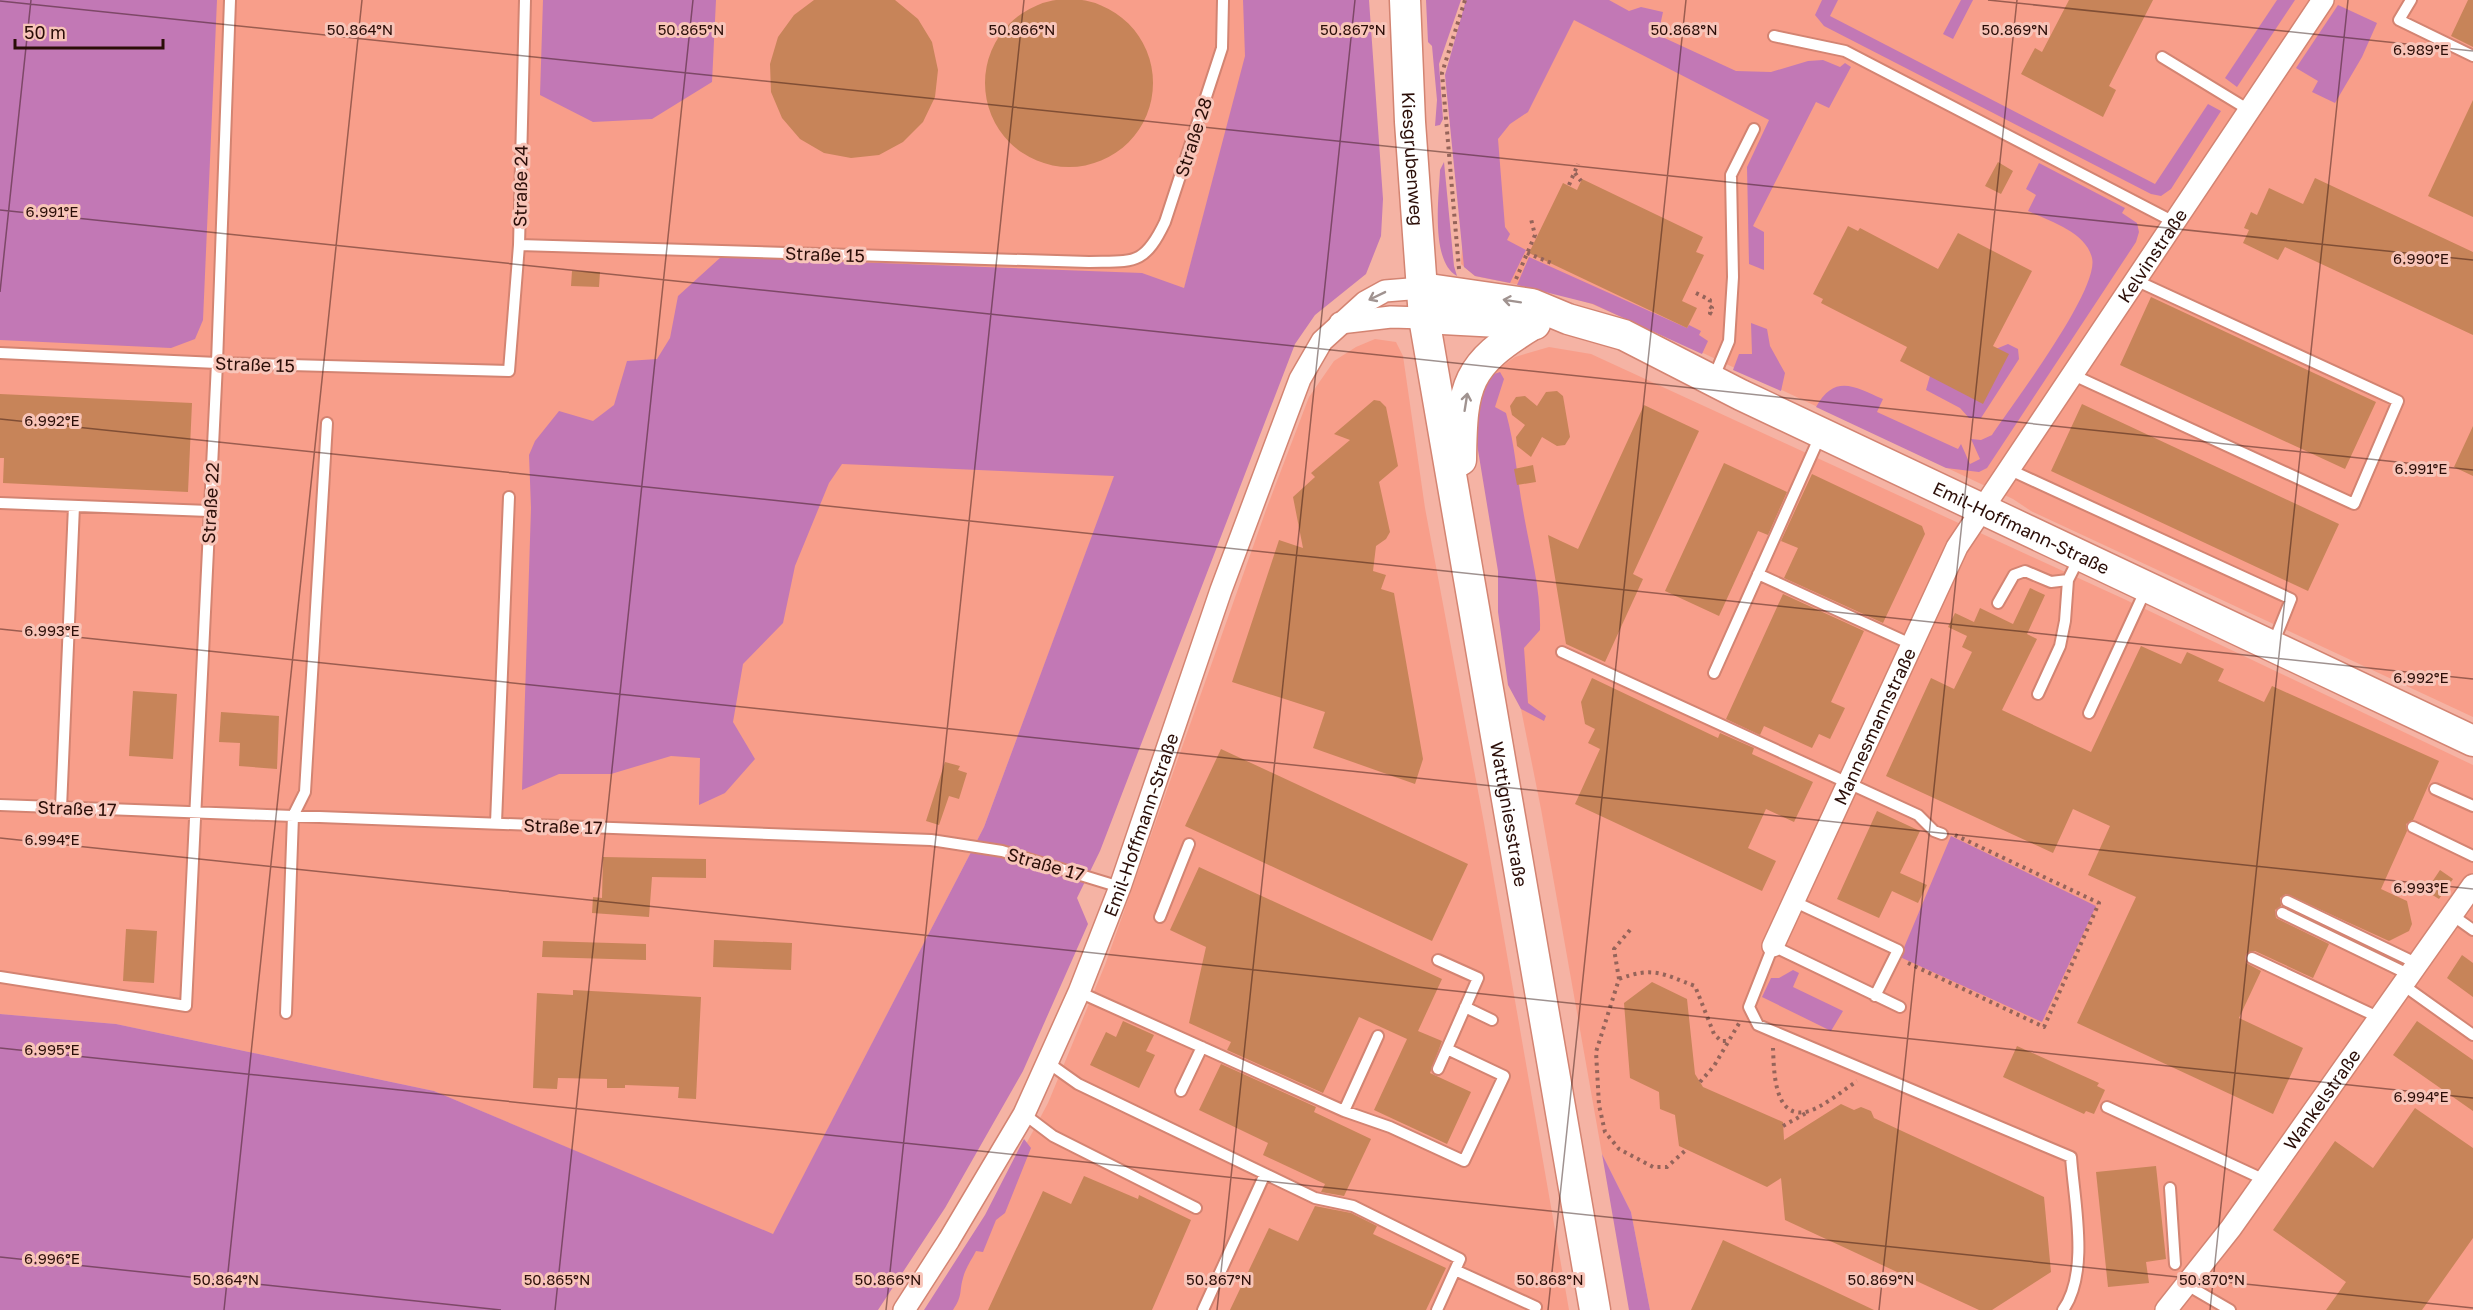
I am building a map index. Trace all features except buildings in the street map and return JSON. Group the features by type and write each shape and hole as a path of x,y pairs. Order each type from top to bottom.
{"street":[{"name":"Kiesgrubenweg","path":"1405,0 1424,318"},
{"name":"Kelvinstraße","path":"1981,509 2323,0"},
{"name":"Emil-Hoffmann-Straße","path":"904,1310 949,1240 1024,1114 1079,992 1120,886 1221,590 1300,379 1322,341 1339,323 1365,302 1385,291 1422,288 1532,304 1568,319 1624,335 1981,509 2074,567 2147,586 2473,741"},
{"name":"Emil-Hoffmann-Straße","path":"1339,323 1391,317 1532,325 1568,319"},
{"name":"Wattigniesstraße","path":"1424,318 1594,1310"},
{"path":"1460,524 1465,397 1475,370 1498,346 1532,325"},
{"name":"Mannesmannstraße","path":"1773,946 1850,785 1957,547 1981,509"},
{"name":"Wankelstraße","path":"2166,1310 2265,1180 2473,885"}],"lane":[{"name":"Straße 22","path":"0,977 186,1006 217,363 230,0"},
{"name":"Straße 24","path":"509,371 519,245 525,0"},
{"name":"Straße 28","path":"1132,261 1154,245 1165,222 1222,48 1223,0"},
{"path":"2411,0 2399,20 2473,56"},
{"path":"1774,36 1845,51 2174,222"},
{"path":"2162,57 2249,110"},
{"path":"1713,380 1729,341 1733,277 1731,175 1754,129"},
{"name":"Straße 15","path":"519,245 1089,262 1132,261"},
{"path":"2071,375 2354,504 2398,401 2135,280"},
{"name":"Straße 15","path":"0,353 217,363 509,371"},
{"path":"286,1012 294,816 305,792 327,423"},
{"path":"1714,673 1822,433"},
{"path":"2008,469 2291,599 2273,645"},
{"path":"496,824 509,497"},
{"path":"0,503 209,511"},
{"path":"61,807 74,506"},
{"path":"1998,603 2014,574 2025,571 2051,582 2074,567"},
{"path":"2038,694 2060,646 2074,567"},
{"path":"1758,574 1913,645"},
{"path":"2089,713 2147,586"},
{"path":"1562,652 1918,815 1934,831 1942,834"},
{"path":"2435,789 2473,806"},
{"name":"Straße 17","path":"0,805 957,843 1026,857 1120,886"},
{"path":"2413,827 2473,856"},
{"path":"1160,917 1188,844"},
{"path":"1793,901 1898,950 1875,996"},
{"path":"2287,901 2410,975 2473,1035"},
{"path":"2282,913 2410,975"},
{"path":"2452,915 2473,930"},
{"path":"1900,1007 1773,946 1749,1007 1758,1025 1773,1032 2071,1156 2078,1247 2077,1268 2070,1299 2063,1310"},
{"path":"2252,958 2380,1018"},
{"path":"1438,960 1478,978 1438,1069"},
{"path":"1079,992 1344,1112 1390,1126 1464,1161 1504,1077 1447,1049"},
{"path":"1465,1007 1492,1020"},
{"path":"1344,1112 1378,1036"},
{"path":"1181,1091 1202,1047"},
{"path":"1047,1062 1078,1084 1314,1198 1353,1206 1460,1258 1437,1310"},
{"path":"2107,1107 2265,1180"},
{"path":"1024,1114 1053,1136 1196,1208"},
{"path":"1203,1310 1265,1174"},
{"path":"2170,1188 2175,1264"},
{"path":"1455,1270 1536,1307"},
{"path":"2187,1285 2230,1310"}],"path":[{"path":"1465,0 1442,73 1457,260 1462,274 1469,279 1468,294"},
{"path":"1569,186 1578,164"},
{"path":"1575,173 1581,181"},
{"path":"1512,287 1535,235 1531,219"},
{"path":"1527,253 1554,264"},
{"path":"1696,293 1710,300 1709,306 1712,308 1710,313"},
{"path":"1894,957 2043,1027 2099,903 1951,834 1942,834"},
{"path":"1630,930 1614,949 1619,979 1596,1052 1599,1105 1605,1132 1618,1149 1653,1167 1667,1167 1686,1150"},
{"path":"1619,979 1636,973 1653,971 1695,986 1714,1034 1721,1041 1729,1041"},
{"path":"1700,1082 1714,1066 1749,1007"},
{"path":"1773,1032 1776,1088 1780,1098 1788,1107 1809,1112"},
{"path":"1783,1125 1809,1112 1870,1073"}],"shaded area":[{"path":"0,0 1247,0 1246,56 1184,289 984,827 773,1235 434,1091 116,1024 0,1014"},
{"path":"0,0 217,0 203,320 195,339 171,348 0,340"},
{"path":"543,0 716,0 712,82 652,119 593,122 540,95"},
{"path":"1243,0 1369,0 1383,199 1381,236 1366,274 1315,315 1295,344 1100,851 1077,898 1088,924 1023,1071 945,1208 878,1310 0,1310 0,1014 116,1024 434,1091 773,1234 984,827 1114,476 842,464 829,483 795,566 783,623 743,664 733,722 755,759 725,793 699,805 700,758 671,756 611,774 559,774 522,790 531,508 529,455 535,441 559,411 593,421 614,405 627,361 657,359 670,338 678,296 721,257 1142,273 1184,288 1245,56"},
{"path":"1426,0 1461,0 1439,64 1443,119 1440,125 1435,126 1437,100 1432,46 1428,42"},
{"path":"1466,0 1609,0 1629,11 1641,7 1663,12 1658,35 1736,71 1771,72 1808,61 1823,60 1840,67 1845,63 1851,67 1829,108 1816,102 1753,226 1764,232 1764,270 1749,264 1747,167 1769,120 1574,20 1528,112 1510,124 1498,139 1505,227 1510,234 1507,240 1526,250 1510,283 1475,276 1464,267 1445,75"},
{"path":"1479,0 2473,0 2473,717 2031,511 2013,499 1703,353 1592,304 1545,290 1475,276 1461,264"},
{"path":"1822,0 1838,0 1830,16 2155,184 2208,104 2221,111 2171,189 2161,196 2151,194 1824,26 1815,15"},
{"path":"1961,0 1973,0 1953,39 1943,34"},
{"path":"2277,0 2295,0 2237,87 2225,78"},
{"path":"2338,5 2377,23 2362,57 2335,103 2312,92 2318,81 2296,68"},
{"path":"1444,162 1454,266 1457,276 1448,268 1439,243 1438,195 1440,170"},
{"path":"2039,163 2125,208 2122,213 2137,223 2139,232 2136,242 1987,468 1979,472 1946,468 1816,407 1823,396 1838,386 1855,387 1883,399 1877,412 1958,449 1961,444 1970,464 1980,459 1971,439 1981,440 1992,435 2069,320 2083,295 2091,273 2092,258 2088,249 2075,234 2028,211 2036,195 2026,189"},
{"path":"1529,257 1687,328 1689,325 1701,331 1699,335 1708,341 1702,354 1593,304 1517,285"},
{"path":"1751,323 1767,329 1770,346 1785,373 1781,391 1733,370 1739,354 1752,354"},
{"path":"1375,339 1396,342 1403,356 1425,508 1484,823 1569,1310 928,1310 991,1210 1048,1103 1105,965 1266,510 1309,397 1334,361 1356,347"},
{"path":"2008,344 2018,349 2019,359 1981,418 1969,418 1960,408 1926,390 1930,376"},
{"path":"1549,347 1591,354 2124,599 2473,765 2473,1310 1650,1310 1631,1212 1602,1154 1521,709 1487,385 1498,369 1515,357"},
{"path":"1500,372 1504,379 1495,407 1506,413 1509,425 1539,599 1540,630 1524,648 1528,703 1546,716 1544,721 1521,709 1508,685 1498,612 1498,571 1473,420 1488,376"},
{"path":"1951,836 2096,906 2042,1022 1900,957"},
{"path":"1793,970 1799,973 1793,987 1843,1011 1831,1031 1762,997 1771,978 1779,978"},
{"path":"1024,1139 1031,1148 1005,1213 996,1220 983,1252 976,1251 969,1264 956,1305 953,1310 924,1310 985,1215"},
{"path":"1602,1154 1631,1212 1650,1310 1629,1310"}]}
